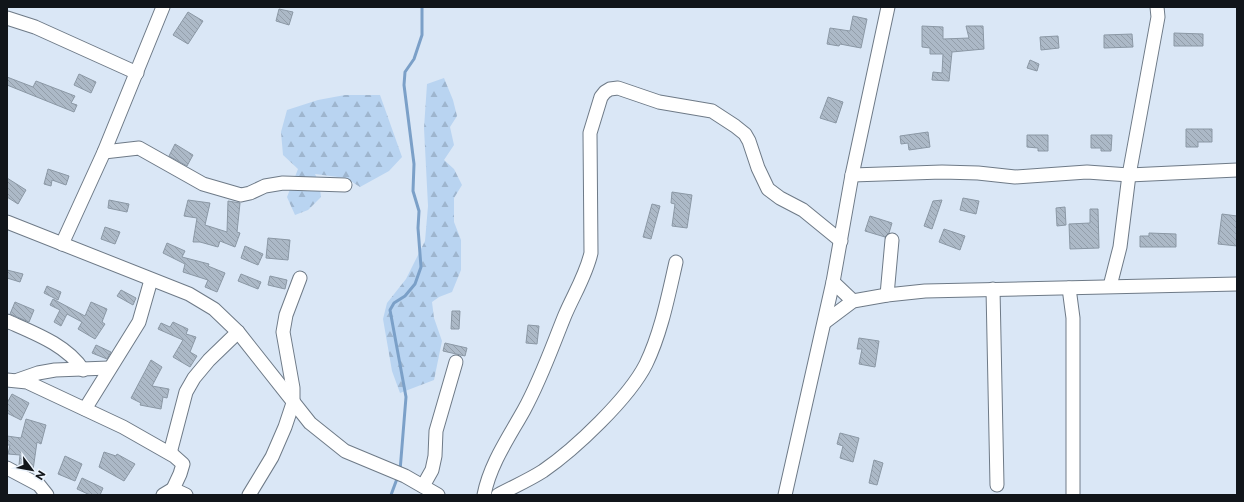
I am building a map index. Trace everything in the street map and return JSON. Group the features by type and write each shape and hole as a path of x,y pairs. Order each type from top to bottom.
{"street":[{"path":"62,244 104,152 163,7"},
{"path":"785,495 825,322 852,175 888,7"},
{"path":"1110,286 1120,247 1129,175 1158,17 1157,7"},
{"path":"7,18 35,27 137,73"},
{"path":"484,495 498,456 524,412 548,362 565,315 588,265 591,253 590,133 598,105 605,92 618,88 660,102 712,111 745,134 768,189 780,198 803,210 841,241"},
{"path":"104,152 139,148 203,184 241,195 250,193 265,186 283,183 345,185"},
{"path":"852,175 942,172 978,173 1015,177 1087,172 1129,175 1237,170"},
{"path":"7,222 189,294 214,308 238,332 310,423 345,452 405,476 438,495"},
{"path":"887,295 892,240"},
{"path":"498,495 549,467 570,449 628,393 646,364 659,330 676,262"},
{"path":"249,495 272,457 285,427 293,403 293,388 283,332 286,316 300,278"},
{"path":"85,410 109,368 139,322 151,280"},
{"path":"833,282 853,301"},
{"path":"825,322 853,301 887,295 925,291 1237,284"},
{"path":"1069,288 1072,318 1073,495"},
{"path":"993,289 997,485"},
{"path":"7,321 63,349 76,358 83,370"},
{"path":"170,453 186,392 194,378 209,360 238,332"},
{"path":"423,486 432,470 435,456 436,431 456,362"},
{"path":"12,380 49,371 109,368"},
{"path":"12,380 39,388 128,430 170,453 183,464 180,474 168,492 186,495"},
{"path":"7,468 39,485 47,495"}],"green space":[{"path":"444,78 453,100 457,116 450,127 454,145 444,160 454,169 462,185 454,198 454,222 461,240 461,270 452,292 439,297 432,302 434,318 442,341 434,380 400,393 392,371 383,319 387,303 406,279 425,241 428,206 424,128 427,84"},
{"path":"345,95 380,95 402,157 389,171 360,187 346,178 315,174 319,182 321,197 308,210 295,215 287,197 298,169 283,155 281,132 287,110 318,100"}],"building":[{"path":"279,9 293,12 289,25 276,21"},
{"path":"188,12 203,21 188,44 173,35"},
{"path":"853,16 867,19 861,48 840,44 839,46 827,44 830,28 850,31"},
{"path":"922,26 943,27 943,39 969,38 966,26 983,26 984,49 952,52 949,81 932,80 933,72 942,73 943,54 930,54 930,48 922,47"},
{"path":"1174,33 1203,34 1203,46 1174,46"},
{"path":"1132,34 1133,47 1104,48 1104,35"},
{"path":"1058,36 1059,48 1041,50 1040,37"},
{"path":"1030,60 1039,64 1037,71 1027,68"},
{"path":"79,74 96,82 91,93 74,85"},
{"path":"7,77 33,87 36,81 75,96 71,103 77,105 74,112 7,85"},
{"path":"828,97 843,102 836,123 820,118"},
{"path":"1186,129 1212,129 1212,142 1198,142 1198,147 1186,147"},
{"path":"928,132 930,147 909,150 908,143 901,144 900,136"},
{"path":"1027,135 1048,135 1048,151 1038,151 1038,148 1027,147"},
{"path":"1091,135 1112,135 1111,151 1101,151 1101,148 1091,148"},
{"path":"175,144 193,155 187,166 169,156"},
{"path":"48,169 69,176 66,185 52,180 51,186 44,184"},
{"path":"7,178 26,190 18,204 7,197"},
{"path":"672,192 692,195 687,228 672,226 675,204 671,203"},
{"path":"963,198 979,201 976,214 960,210"},
{"path":"109,200 129,204 127,212 108,208"},
{"path":"188,200 210,203 205,225 227,232 228,201 240,203 237,232 240,233 235,247 220,241 218,247 200,242 193,242 197,218 184,216"},
{"path":"942,200 932,229 924,226 933,201"},
{"path":"652,204 660,206 651,239 643,237"},
{"path":"1065,207 1066,225 1057,226 1056,208"},
{"path":"1090,209 1098,209 1099,248 1070,249 1069,224 1090,223"},
{"path":"1222,214 1237,216 1237,246 1218,244"},
{"path":"870,216 892,223 889,233 885,237 865,231"},
{"path":"105,227 120,232 115,244 101,239"},
{"path":"944,229 965,236 960,250 939,242"},
{"path":"1149,233 1176,234 1176,247 1140,247 1140,236 1149,236"},
{"path":"268,238 290,240 288,260 266,258"},
{"path":"167,243 185,251 182,257 209,264 208,266 225,273 217,292 205,287 208,280 183,272 185,264 163,253"},
{"path":"245,246 263,254 258,265 241,258"},
{"path":"7,270 23,274 20,282 7,278"},
{"path":"241,274 261,282 258,289 238,281"},
{"path":"270,276 287,280 285,289 268,285"},
{"path":"47,286 61,292 58,300 44,293"},
{"path":"121,290 136,298 133,305 117,296"},
{"path":"53,299 85,316 91,302 107,309 102,322 105,324 95,339 78,329 82,322 67,314 61,326 54,322 60,310 50,305"},
{"path":"15,302 34,310 29,322 10,314"},
{"path":"452,311 460,311 459,329 451,329"},
{"path":"173,322 188,329 186,334 196,337 190,352 197,356 190,367 173,357 183,340 158,329 161,323 170,327"},
{"path":"528,325 539,326 537,344 526,343"},
{"path":"859,338 879,341 875,367 859,364 862,349 857,349"},
{"path":"445,343 467,348 465,356 443,351"},
{"path":"96,345 111,352 107,359 92,353"},
{"path":"151,360 162,367 152,386 169,389 167,398 163,397 161,409 140,405 141,403 131,398"},
{"path":"12,394 29,403 21,420 7,413 7,403"},
{"path":"26,419 46,425 41,444 37,442 33,470 27,470 19,465 20,455 8,454 10,445 7,445 7,436 21,438"},
{"path":"840,433 859,438 853,462 840,458 843,446 837,444"},
{"path":"104,452 116,456 117,454 135,464 124,481 99,467"},
{"path":"65,456 82,464 75,481 58,474"},
{"path":"874,460 883,463 877,485 869,483"},
{"path":"82,478 103,488 100,495 90,495 77,489"}],"waterway":[{"path":"400,471 406,397 390,310 394,303 405,296 415,284 421,267 418,228 419,211 413,191 414,164 404,85 405,72 414,59 422,35 422,7"},
{"path":"391,495 398,476"}]}
